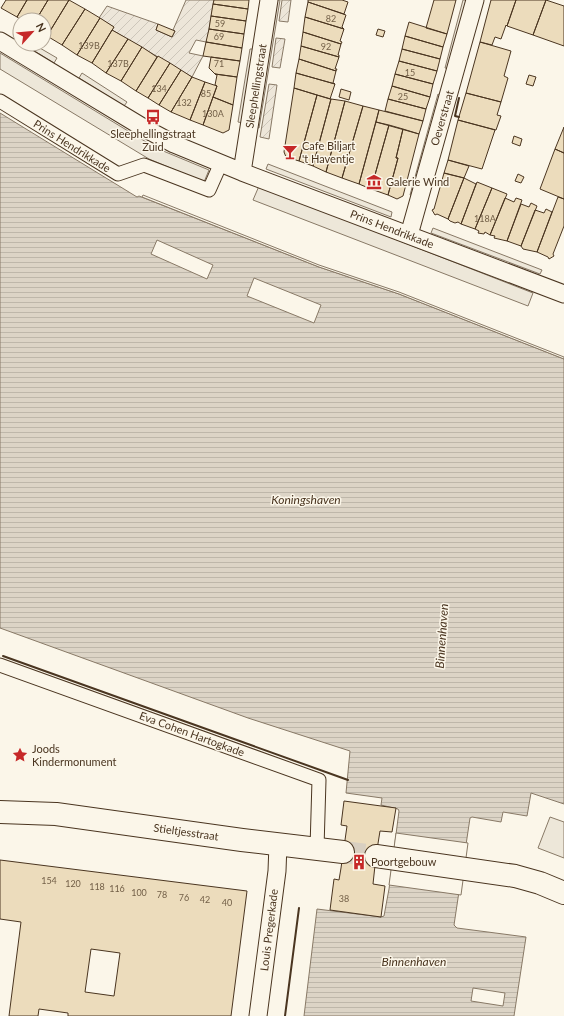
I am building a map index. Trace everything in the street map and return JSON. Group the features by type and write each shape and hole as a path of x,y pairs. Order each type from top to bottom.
{"street":[{"name":"Sleephellingstraat","path":"242,172 269,0"},
{"name":"Oeverstraat","path":"409,235 475,0"},
{"name":"Prins Hendrikkade","path":"0,41 148,131 174,144 242,172 409,235 563,290"},
{"name":"Prins Hendrikkade","path":"0,101 118,174 144,165 209,190 221,163"},
{"name":"Eva Cohen Hartogkade","path":"0,665 319,780 317,848"},
{"name":"Stieltjesstraat","path":"0,799 56,814"},
{"name":"Stieltjesstraat","path":"0,812 56,814 343,852"},
{"name":"Louis Pregerkade","path":"258,1016 276,877 278,844"},
{"path":"384,858 515,876 564,893"}],"shaded area":[{"path":"186,0 214,0 207,41 196,40 189,53 203,56 192,77 112,30 114,27 99,18 107,6 158,24 156,30 172,37 175,31 173,30"},
{"path":"274,0 280,0 259,128 254,127"},
{"path":"282,0 291,0 288,22 279,21"},
{"path":"463,0 469,0 450,69 445,68"},
{"path":"276,38 285,39 280,68 272,67"},
{"path":"250,49 255,49 243,123 238,122"},
{"path":"36,52 47,52 57,58 54,63"},
{"path":"0,53 156,148 209,170 204,182 149,159 0,69"},
{"path":"82,73 127,102 124,106 79,78"},
{"path":"269,84 277,85 269,139 260,137"},
{"path":"438,94 442,96 415,196 410,195"},
{"path":"268,164 392,212 391,217 266,169"},
{"path":"259,186 533,293 528,306 253,200"},
{"path":"433,228 542,270 540,274 431,233"},
{"path":"550,817 564,822 564,858 538,848"}],"water":[{"name":"Koningshaven","path":"0,113 137,197 139,196 319,267 399,294 564,359 564,804 531,793 527,816 503,812 501,822 472,817 470,818 454,925 457,928 526,937 514,1016 304,1016 317,909 381,917 384,916 389,889 399,811 398,809 381,805 382,798 346,793 350,751 248,718 0,628"}],"pier":[{"path":"143,195 319,265 399,292 564,357 564,359 399,294 319,267 142,197"},
{"path":"157,240 213,265 207,279 151,254"},
{"path":"254,278 321,305 314,323 247,296"},
{"path":"396,833 468,843 461,895 389,885"},
{"path":"473,988 505,993 503,1006 471,1001"}],"building":[{"path":"6,0 27,0 20,12 12,12 12,14 1,8"},
{"path":"27,0 48,0 41,12 20,12"},
{"path":"48,0 69,0 52,28 52,12 41,12"},
{"path":"69,0 85,9 62,45 52,39 52,28"},
{"path":"214,0 249,0 248,9 213,4"},
{"path":"308,0 342,0 348,2 344,14 308,2"},
{"path":"434,0 456,0 447,34 426,28"},
{"path":"491,0 516,0 501,39 495,37 492,45 480,42"},
{"path":"516,0 546,0 533,35 507,26"},
{"path":"546,0 564,6 564,46 533,35"},
{"path":"308,2 346,15 342,27 344,29 305,17"},
{"path":"213,4 248,9 246,21 211,16"},
{"path":"85,9 100,18 77,55 62,45"},
{"path":"211,16 246,21 244,34 209,29"},
{"path":"305,17 344,29 340,41 342,42 341,44 303,32"},
{"path":"100,18 114,27 92,63 77,55"},
{"path":"409,22 447,34 443,47 405,36"},
{"path":"158,24 175,31 172,37 156,30"},
{"path":"209,29 244,34 242,48 206,42"},
{"path":"378,29 385,31 383,37 376,35"},
{"path":"112,30 128,39 106,73 92,63"},
{"path":"303,32 341,44 338,55 339,57 301,46"},
{"path":"405,36 443,47 440,59 402,49"},
{"path":"128,39 142,47 121,81 106,73"},
{"path":"206,42 242,48 240,61 203,56"},
{"path":"480,42 511,51 504,76 508,78 501,102 466,93"},
{"path":"301,46 339,57 335,69 337,69 336,71 299,59"},
{"path":"142,47 157,57 136,91 121,81"},
{"path":"402,49 440,59 437,71 399,61"},
{"path":"158,56 170,63 148,98 136,91"},
{"path":"211,57 240,61 237,77 215,74 209,68"},
{"path":"299,59 336,71 333,83 335,84 296,73"},
{"path":"399,61 437,71 433,84 395,74"},
{"path":"170,63 181,70 159,105 148,98"},
{"path":"181,70 192,77 171,112 159,105"},
{"path":"296,73 335,84 330,99 294,88"},
{"path":"215,74 237,77 233,105 213,97 217,86 215,85 217,75"},
{"path":"395,74 433,84 430,97 392,86"},
{"path":"529,75 536,77 533,86 526,84"},
{"path":"192,77 205,82 190,120 171,112"},
{"path":"205,82 217,86 203,125 190,120"},
{"path":"392,86 430,97 426,109 388,99"},
{"path":"294,88 317,95 299,161 286,157 284,152"},
{"path":"341,89 351,92 349,100 339,97"},
{"path":"466,93 501,102 497,115 501,116 496,130 458,120"},
{"path":"317,95 331,99 313,166 299,161"},
{"path":"213,97 233,105 229,130 223,133 203,125"},
{"path":"331,99 345,101 326,172 313,166"},
{"path":"388,99 426,109 423,121 385,111"},
{"path":"345,101 363,106 342,178 326,172"},
{"path":"363,106 379,110 359,184 342,178"},
{"path":"379,110 423,121 419,134 376,122"},
{"path":"458,120 495,130 482,169 448,160"},
{"path":"376,122 389,125 371,189 359,184"},
{"path":"389,125 403,129 396,158 398,158 388,195 371,189"},
{"path":"564,127 564,153 555,149"},
{"path":"403,129 419,134 403,196 397,199 388,195 398,158 396,158"},
{"path":"514,136 522,139 520,146 512,143"},
{"path":"555,149 564,153 564,199 540,189"},
{"path":"448,160 469,166 464,178 444,173"},
{"path":"444,173 464,178 448,219 437,214 435,215 432,210 434,209"},
{"path":"518,174 524,177 521,183 515,181"},
{"path":"464,178 476,184 461,224 458,222 455,223 448,219"},
{"path":"477,182 492,188 475,229 461,224"},
{"path":"492,188 507,194 490,235 485,232 484,234 478,233 479,231 475,229"},
{"path":"558,197 564,199 564,226 553,254 554,256 549,259 548,257 537,252"},
{"path":"505,198 514,202 516,198 522,200 507,241 494,238 495,236 490,235"},
{"path":"531,203 537,206 521,246 507,241 521,204 529,207"},
{"path":"546,209 552,212 537,252 523,249 521,246 535,210 544,213"},
{"name":"Poortgebouw","path":"344,801 396,808 392,832 380,831 376,856 373,884 385,886 381,917 330,910 334,879 339,880 347,826 341,825"},
{"path":"0,860 247,891 231,1016 68,1016 68,1013 39,1009 38,1016 9,1016 21,922 0,919","holes":["91,949 120,953 114,996 85,992"]}],"tunnel":[{"path":"343,852 376,856"}],"wall":[{"path":"459,98 455,116 459,117"},
{"path":"3,656 348,780"},
{"path":"285,1016 299,908"}],"place":[{"name":"Sleephellingstraat Zuid","path":"153,117"},
{"name":"Cafe Biljart 't Haventje","path":"290,152"},
{"name":"Galerie Wind","path":"374,182"},
{"name":"Joods Kindermonument","path":"20,755"},
{"name":"Poortgebouw","path":"359,862"}],"water label":[{"name":"Binnenhaven","path":"442,636"},
{"name":"Binnenhaven","path":"414,962"}]}
